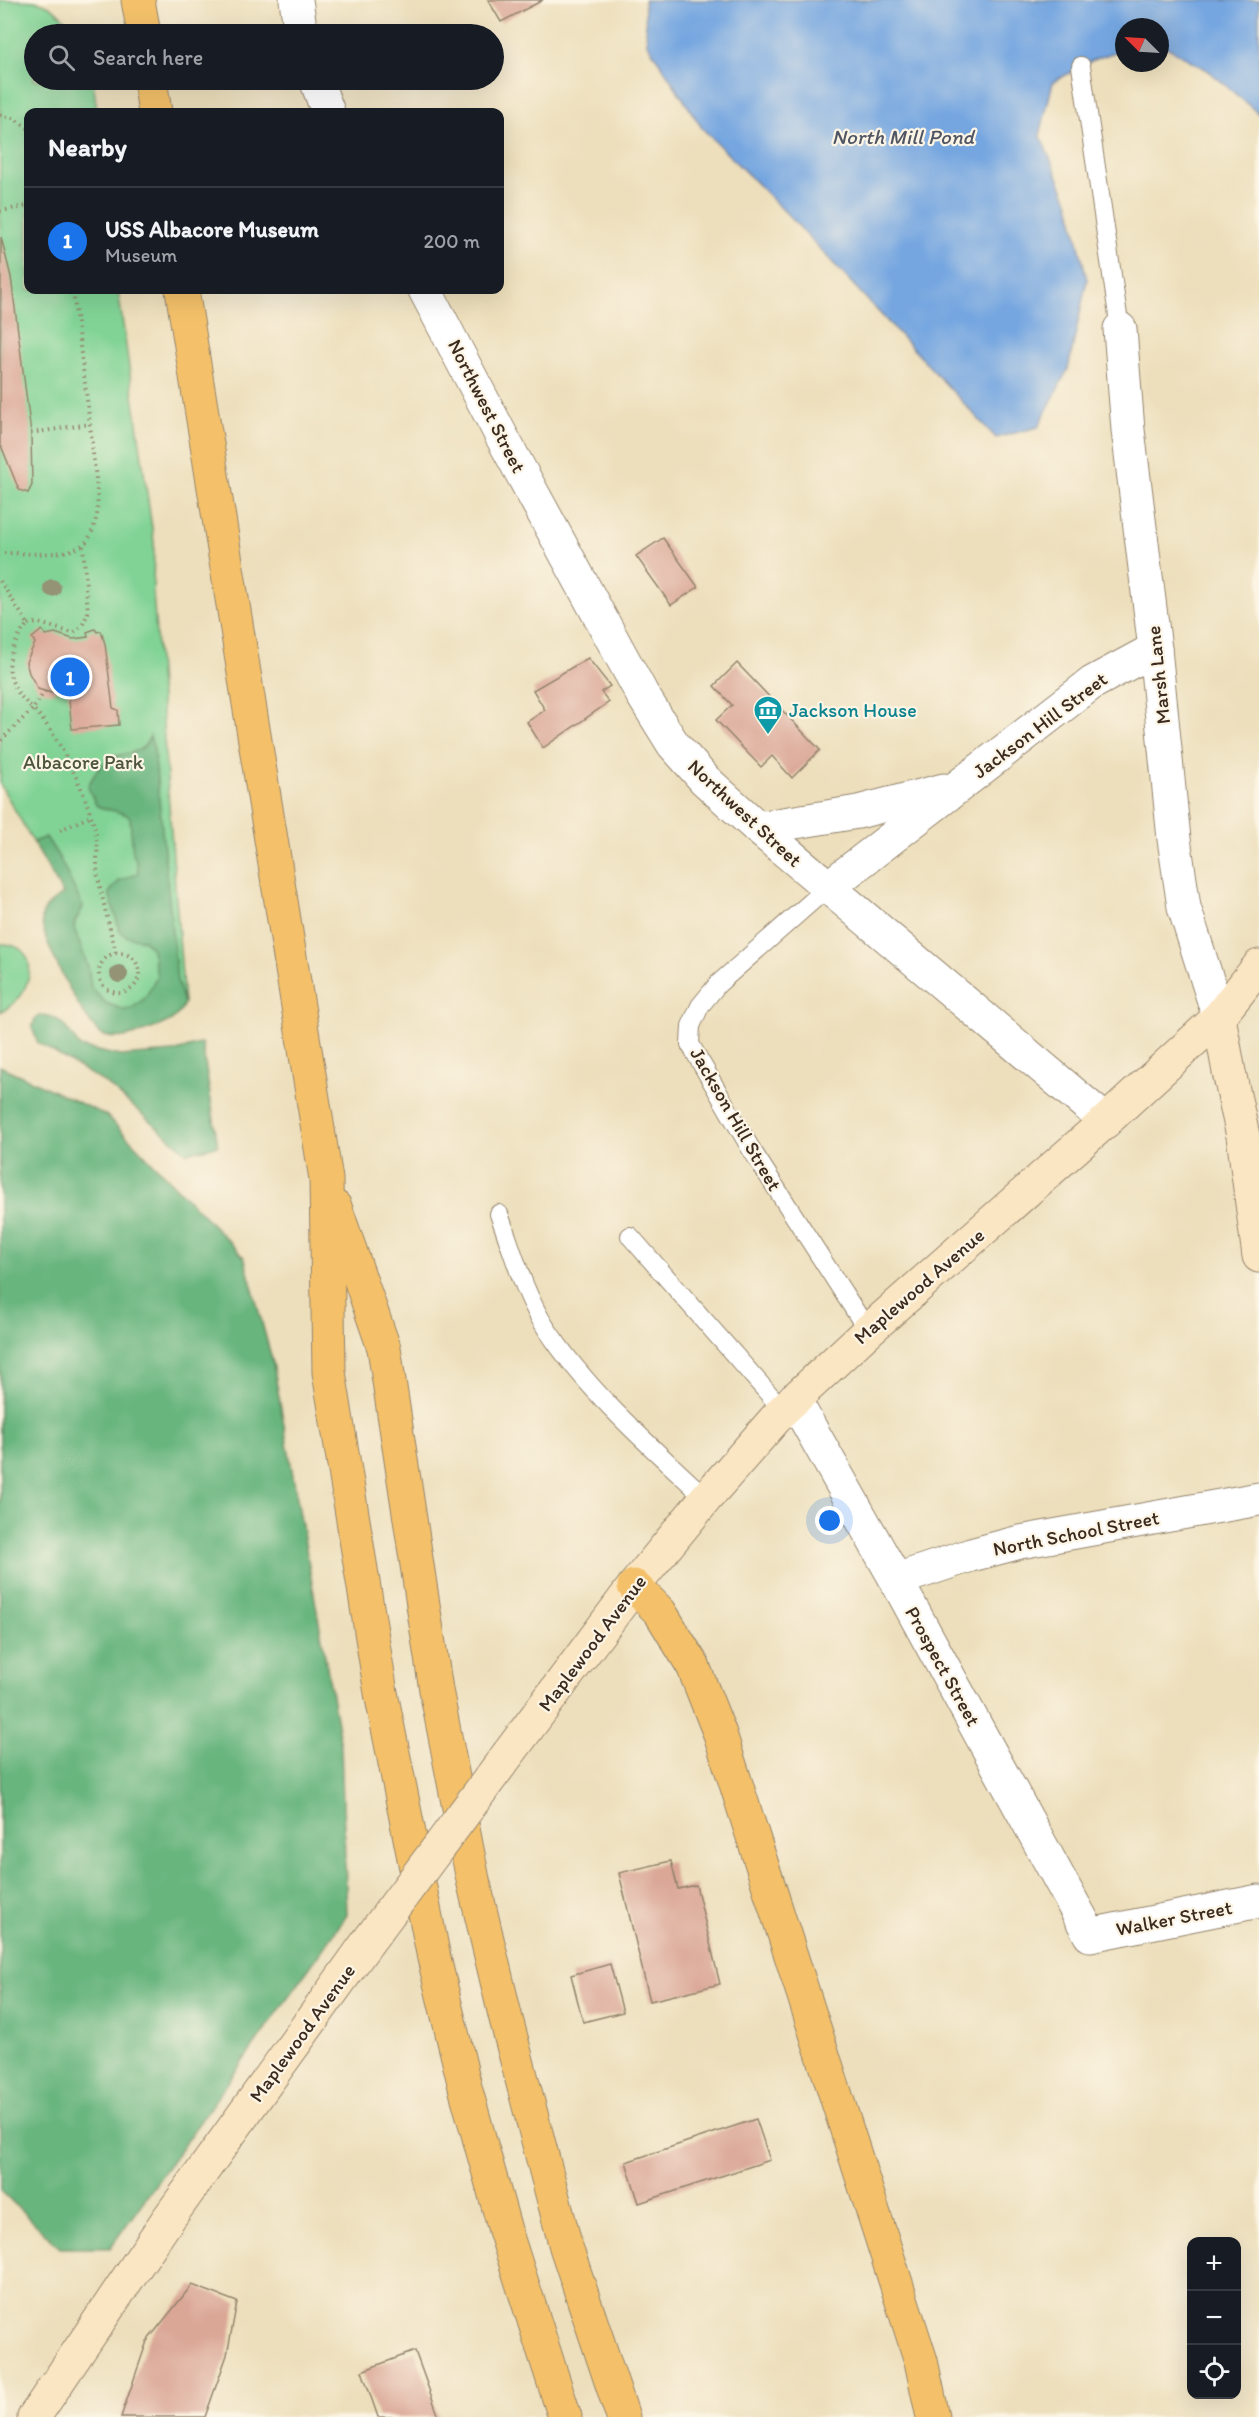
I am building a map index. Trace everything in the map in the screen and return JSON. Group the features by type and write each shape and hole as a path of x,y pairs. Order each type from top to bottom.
{"main road":[{"path":"138,0 142,24"},
{"path":"152,90 154,108"},
{"path":"183,294 326,1179 329,1372 381,1693 434,1958 466,2091 505,2230 566,2417"},
{"path":"326,1179 384,1348 436,1690 473,1880 505,2015 567,2247 623,2417"},
{"path":"634,1586 660,1612 693,1666 720,1734 921,2361 933,2417"}],"street":[{"path":"296,0 300,24"},
{"path":"320,90 326,108"},
{"name":"Northwest Street","path":"427,294 642,694 673,744 705,780 758,828 1106,1121"},
{"name":"Marsh Lane","path":"1120,329 1128,430 1155,649 1174,839 1184,907 1219,1017"},
{"name":"Jackson Hill Street","path":"827,888 1092,682 1155,649"},
{"name":"Jackson Hill Street","path":"758,828 858,812 957,787"},
{"name":"Maplewood Avenue","path":"34,2417 173,2213 367,1943 634,1586 706,1498 789,1405 867,1331 1106,1121 1219,1017 1259,966"},
{"path":"1219,1017 1243,1136 1259,1256"},
{"name":"Prospect Street","path":"789,1405 896,1580 1090,1935"},
{"name":"North School Street","path":"896,1580 971,1555 1020,1542 1259,1499"},
{"name":"Walker Street","path":"1090,1935 1259,1901"}],"lane":[{"path":"1081,66 1120,329"},
{"name":"Jackson Hill Street","path":"827,888 718,984 700,1006 691,1026 690,1044 751,1149 867,1331"},
{"path":"499,1214 526,1288 545,1327 578,1370 633,1431 706,1498"},
{"path":"630,1236 789,1405"}],"path":[{"path":"0,114 13,118 24,125"},
{"path":"0,212 24,207"},
{"path":"4,553 57,552 83,545 90,536 97,507 90,424 74,294"},
{"path":"31,432 90,424"},
{"path":"83,545 86,621 73,633 39,623 28,624 12,650 9,673 18,693 46,720 91,816 97,841 98,875 116,954"},
{"path":"0,581 28,624"},
{"path":"0,741 33,709 45,691"},
{"path":"60,830 91,816"},
{"path":"116,954 128,956 138,965 139,979 126,992 107,990 100,978 101,966 109,956 116,954"}],"green space":[{"name":"Albacore Park","path":"0,0 46,4 69,24 24,24 24,90 94,90 96,108 24,108 24,294 119,294 154,542 153,593 184,1003 100,1034 63,894 0,784"},
{"path":"150,736 154,750 177,980 184,1003 176,1016 164,1024 135,1034 113,1038 101,1034 85,1015 65,981 49,945 42,916 48,905 63,894 33,842 46,837 60,859 83,907 74,928 88,967 91,988 106,1003 124,1010 132,1008 145,998 157,976 152,949 144,940 128,937 120,932 109,893 119,881 138,873 137,862 133,854 130,817 96,805 88,787 95,774 106,762 139,749 144,746"},
{"path":"0,944 15,946 24,952 29,962 29,973 20,996 0,1012"},
{"path":"40,1015 47,1015 59,1021 80,1047 120,1056 173,1052 202,1043 218,1146 187,1153 107,1084 38,1043 32,1028 35,1019"},
{"path":"0,1066 106,1115 244,1257 273,1363 341,1746 347,1915 110,2248 60,2248 0,2190"}],"water":[{"name":"North Mill Pond","path":"644,0 1259,0 1259,114 1209,71 1169,48 1169,18 1115,18 1115,52 1095,59 1053,82 1040,135 1069,203 1087,280 1068,369 1038,427 996,438 794,221 702,128 647,43"}],"building":[{"path":"488,0 543,0 501,22"},
{"path":"1,237 11,277 31,433 32,485 28,493 19,490 0,443"},
{"path":"663,538 698,587 671,605 636,556"},
{"path":"95,629 97,632 101,631 105,644 113,708 118,710 119,725 72,729 67,682 51,693 38,689 26,662 35,643 32,638 42,630 46,635 55,633 73,639 88,637 87,632"},
{"path":"588,658 610,686 601,692 609,702 543,748 527,722 545,710 533,690"},
{"name":"Jackson House","path":"737,663 820,750 792,778 772,756 761,767 716,720 732,705 714,686"},
{"path":"671,1861 678,1889 696,1885 720,1984 650,2001 619,1873"},
{"path":"610,1964 623,2012 583,2022 571,1975"},
{"path":"756,2119 770,2160 639,2203 626,2162"},
{"path":"192,2285 237,2302 227,2355 205,2417 121,2417 147,2341"},
{"path":"415,2351 439,2417 378,2417 362,2371"}],"place":[{"name":"USS Albacore Museum","path":"70,677"},
{"name":"Jackson House","path":"768,736"}]}
